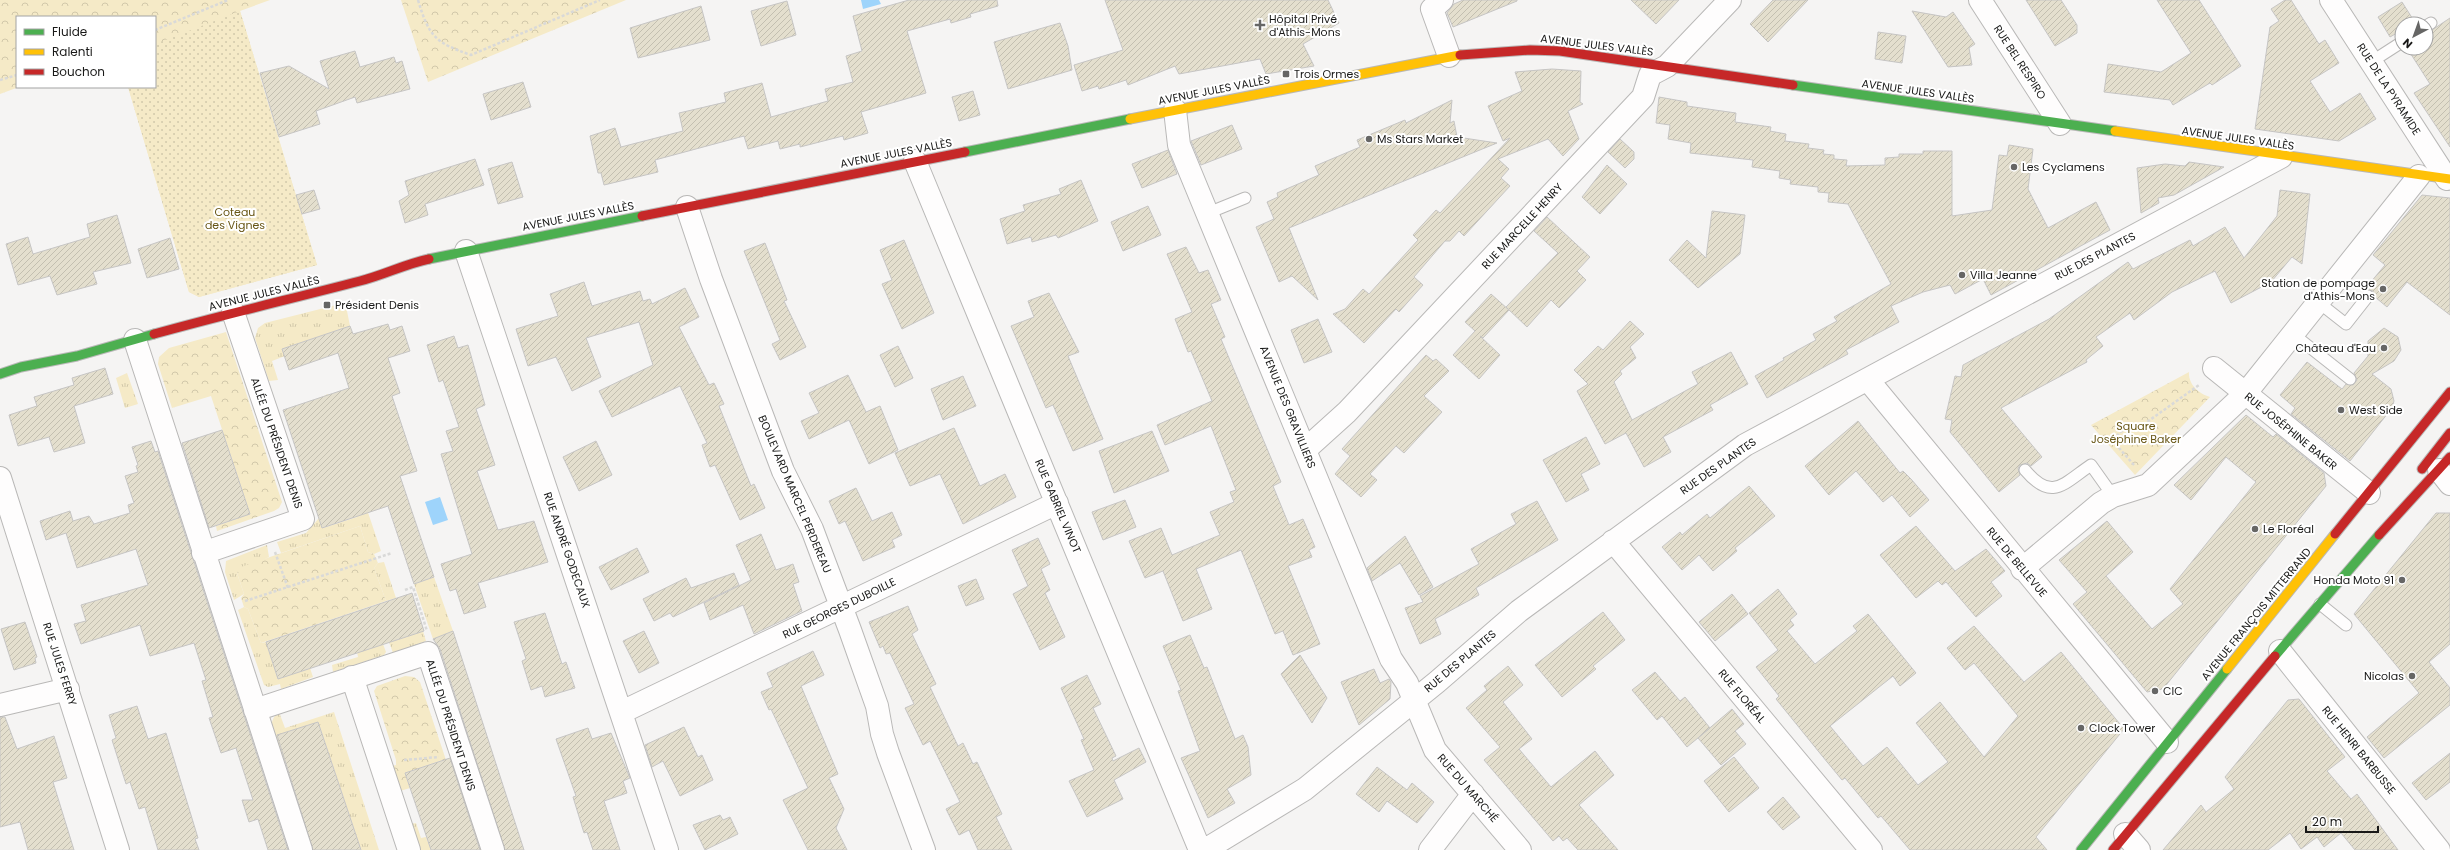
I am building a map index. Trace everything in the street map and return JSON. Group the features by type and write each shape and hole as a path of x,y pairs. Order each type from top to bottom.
{"main road":[{"name":"AVENUE JULES VALLÈS","path":"0,374 135,340 233,312 362,281 407,264 466,251 1449,56 1530,50 1560,51 2448,179"},
{"name":"AVENUE FRANÇOIS MITTERRAND","path":"2081,850 2450,392"},
{"path":"2415,478 2450,433"},
{"path":"2119,842 2368,547 2446,470"},
{"path":"2368,547 2407,490"}],"street":[{"path":"1442,0 1432,9 1449,56"},
{"name":"RUE MARCELLE HENRY","path":"1306,449 1347,412 1643,97 1650,75 1667,66 1730,0"},
{"name":"RUE BEL RESPIRO","path":"1980,0 2060,124"},
{"name":"RUE DE LA PYRAMIDE","path":"2331,0 2448,179"},
{"name":"AVENUE DES GRAVILLIERS","path":"1175,110 1179,145 1306,449 1391,659 1407,683 1414,699"},
{"name":"RUE DES PLANTES","path":"1205,850 1305,789 1414,699 1437,682 1519,611 1745,445 2281,156"},
{"name":"RUE GABRIEL VINOT","path":"915,161 1200,850"},
{"path":"2022,569 2113,496 2138,490 2150,483 2245,394 2419,176"},
{"name":"BOULEVARD MARCEL PERDEREAU","path":"688,207 711,279 783,471 812,529 877,706 882,734 888,753 924,850"},
{"name":"RUE ANDRÉ GODECAUX","path":"466,251 622,712 667,850"},
{"name":"ALLÉE DU PRÉSIDENT DENIS","path":"203,553 303,519 233,312"},
{"path":"135,340 203,553 302,850"},
{"name":"RUE JOSÉPHINE BAKER","path":"2214,368 2369,493"},
{"name":"RUE DE BELLEVUE","path":"1868,380 2022,569 2168,742"},
{"name":"RUE JULES FERRY","path":"0,478 118,850"},
{"name":"RUE GEORGES DUBOILLE","path":"622,712 1057,503"},
{"name":"RUE FLORÉAL","path":"1613,541 1871,850"},
{"name":"RUE HENRI BARBUSSE","path":"2280,650 2342,718 2439,850"},
{"name":"ALLÉE DU PRÉSIDENT DENIS","path":"255,710 428,653 493,850"},
{"path":"352,677 409,850"},
{"path":"0,705 68,689"},
{"name":"RUE DU MARCHÉ","path":"1414,699 1435,750 1520,850"},
{"path":"1430,850 1473,794"},
{"path":"2119,842 2139,850"}],"lane":[{"path":"2372,62 2394,47"},
{"path":"1208,213 1245,198"},
{"path":"2318,302 2346,324 2368,296"},
{"path":"2293,334 2350,379"},
{"path":"2025,470 2040,485 2052,489 2060,486 2091,465 2113,496"},
{"path":"2320,604 2346,625"}],"path":[{"path":"156,30 228,0"},
{"path":"418,0 434,36 445,46 472,55 600,0"},
{"path":"0,80 16,75"},
{"path":"2150,483 2119,448 2117,438 2124,430 2140,427 2195,388 2214,368"},
{"path":"242,602 392,553"},
{"path":"275,554 288,588"},
{"path":"405,590 413,587 430,640 428,653"},
{"path":"382,768 411,757 462,756"}],"green space":[{"name":"Coteau des Vignes","path":"0,0 270,0 240,11 317,265 199,297 189,292 128,88 156,88 156,16 16,16 16,88 0,94"},
{"path":"401,0 626,0 428,82"},
{"name":"Coteau des Vignes","path":"240,11 317,265 199,297 189,292 128,88 156,88 156,44"},
{"path":"340,304 346,306 350,326 282,349 285,356 272,361 278,380 269,381 255,338 258,328 265,323"},
{"path":"226,332 282,502 279,508 274,511 217,531 216,526 250,514 211,396 172,408 158,364 159,357 169,348"},
{"name":"Square Joséphine Baker","path":"2189,372 2190,381 2195,388 2202,394 2210,397 2135,475 2091,425"},
{"path":"127,373 138,404 125,408 116,378"},
{"path":"328,394 381,551 374,554 368,552 360,526 281,553 277,542 306,533 319,518 323,528 357,517 317,399"},
{"path":"360,526 368,552 374,554 378,563 374,568 386,601 261,643 248,609 244,607 241,598 244,594 237,573 241,567"},
{"path":"267,545 269,557 237,573 244,594 234,600 225,572 226,561"},
{"path":"384,562 396,598 386,601 374,568 378,563"},
{"path":"434,577 453,631 433,639 414,584"},
{"path":"244,607 248,609 261,643 266,642 278,679 310,668 313,677 281,689 280,684 268,687 264,685 238,610"},
{"path":"423,631 426,641 393,653 389,642"},
{"path":"383,644 386,652 384,655 333,672 332,665 358,657 357,652"},
{"path":"405,676 414,677 420,682 446,760 451,758 481,850 469,850 440,761 405,773 410,788 400,791 392,766 396,765 396,760 374,691 377,686"},
{"path":"279,712 285,728 334,712 379,850 361,850 318,722 287,732 295,759 282,762 272,729 274,717"},
{"path":"416,823 421,838 426,837 431,850 419,850 411,824"}],"water":[{"path":"861,0 879,0 881,4 863,9"},
{"path":"440,497 448,520 433,525 425,502"}],"building":[{"path":"909,0 997,0 998,6 970,14 971,17 951,23 950,19 907,31 926,93 861,112 868,133 844,140 843,136 800,147 800,144 780,149 778,141 748,149 744,136 655,160 658,172 604,185 601,173 598,173 590,136 615,128 621,147 683,131 679,113 726,102 724,93 762,83 771,117 828,101 825,89 853,82 846,56 862,51 853,16"},
{"name":"Hôpital Privé d'Athis-Mons","path":"1105,0 1328,0 1339,23 1303,44 1314,66 1266,74 1260,59 1179,74 1175,66 1128,85 1126,80 1099,89 1098,86 1082,91 1074,65 1123,50"},
{"path":"1463,0 1517,1 1453,27 1447,13 1454,4"},
{"path":"1631,0 1679,0 1656,24"},
{"path":"1773,0 1808,0 1768,42 1750,24"},
{"path":"2026,0 2061,0 2077,25 2077,33 2055,46"},
{"path":"2157,0 2199,0 2241,66 2212,85 2210,83 2173,105 2170,100 2104,92 2108,64 2161,72 2191,53"},
{"path":"2285,0 2291,0 2319,44 2325,40 2339,63 2310,81 2330,112 2360,93 2376,119 2339,141 2255,129 2270,27 2279,21 2271,9"},
{"path":"787,1 796,35 761,46 751,11"},
{"path":"2402,2 2411,16 2394,16 2394,35 2390,37 2378,17"},
{"path":"701,6 710,40 638,58 630,28"},
{"path":"1912,11 1946,17 1953,12 1975,44 1969,48 1972,65 1948,67"},
{"path":"2450,18 2450,147 2414,93 2430,84 2412,56 2434,56 2434,29"},
{"path":"1060,23 1068,46 1072,70 1008,89 994,42"},
{"path":"1878,32 1906,36 1902,63 1875,59"},
{"path":"355,51 360,67 394,57 396,63 402,61 410,89 357,103 355,97 316,111 320,124 279,137 260,73 289,66 329,89 320,61"},
{"path":"1552,69 1581,71 1580,102 1583,104 1568,111 1579,139 1563,156 1548,139 1498,159 1509,169 1501,178 1510,186 1464,236 1459,231 1450,241 1445,241 1414,277 1423,285 1399,312 1396,309 1364,343 1333,314 1345,309 1363,289 1369,294 1418,240 1413,235 1436,210 1440,213 1510,138 1503,141 1488,106 1522,91 1515,72"},
{"path":"523,82 531,107 491,120 483,94"},
{"path":"973,91 980,115 959,121 952,97"},
{"path":"1659,97 1687,102 1687,106 1736,113 1735,122 1771,127 1770,131 1786,134 1785,141 1809,144 1808,148 1824,150 1823,154 1834,155 1834,159 1847,160 1846,166 1885,165 1885,158 1899,157 1899,154 1923,154 1923,151 1952,151 1952,216 1992,210 1999,155 2007,156 2009,145 2033,149 2028,189 2048,228 2096,202 2110,230 1991,295 1983,279 1955,294 1950,285 1923,292 1891,306 1899,322 1846,350 1848,354 1767,398 1755,376 1784,360 1783,358 1816,340 1813,334 1837,321 1834,317 1891,284 1848,204 1828,202 1829,193 1818,192 1818,187 1790,184 1791,180 1779,178 1780,171 1752,167 1753,160 1690,153 1691,143 1668,139 1670,125 1656,123"},
{"path":"1452,100 1450,123 1454,121 1457,137 1497,143 1289,228 1318,300 1292,276 1279,282 1256,227 1274,219 1267,202 1278,197 1277,193 1319,175 1315,166 1360,147 1357,140 1405,120 1406,123"},
{"path":"1232,125 1242,149 1201,165 1191,141"},
{"path":"1620,139 1634,152 1634,159 1625,168 1608,152"},
{"path":"1168,150 1177,174 1142,188 1132,164"},
{"path":"475,159 484,185 425,204 428,215 405,223 399,201 409,195 405,181"},
{"path":"512,162 523,197 498,204 488,169"},
{"path":"2189,162 2224,167 2174,195 2158,198 2159,203 2141,213 2137,168 2165,164 2185,166"},
{"path":"1607,165 1627,184 1600,214 1582,197"},
{"path":"1081,180 1098,221 1058,238 1056,235 1032,242 1031,237 1007,244 1000,219 1025,211 1023,205 1061,194 1059,189"},
{"path":"314,190 320,209 302,214 296,195"},
{"path":"2280,190 2310,194 2302,264 2292,257 2271,282 2231,303 2215,271 2172,292 2134,320 2130,313 2096,337 2103,346 2086,360 2087,362 2001,408 2042,457 2031,466 2027,463 2020,465 2018,468 2020,475 1999,492 1950,432 1952,420 1945,419 1955,376 1961,377 1963,365 2049,319 2128,262 2133,269 2190,240 2193,246 2225,227 2244,258 2277,216"},
{"path":"2422,195 2450,198 2450,315 2407,282 2387,307 2375,297 2373,291 2365,289 2385,265 2373,255"},
{"path":"1148,206 1161,235 1123,251 1111,222"},
{"path":"1712,211 1745,215 1740,254 1698,288 1669,260 1687,240 1706,258"},
{"path":"117,215 131,263 93,272 97,284 57,295 50,276 18,285 6,244 28,237 33,254 90,237 87,224"},
{"path":"1547,217 1590,257 1577,271 1586,280 1559,308 1551,300 1527,327 1506,307 1558,253 1534,231"},
{"path":"170,238 179,269 147,278 138,249"},
{"path":"904,240 934,313 902,329 882,284 892,280 880,250"},
{"path":"765,243 787,300 784,301 806,347 780,360 772,344 780,340 744,251"},
{"path":"1186,247 1199,273 1208,270 1221,300 1211,304 1225,337 1221,339 1281,482 1273,486 1289,525 1303,519 1315,547 1309,550 1312,557 1288,566 1320,644 1293,655 1283,631 1275,634 1241,550 1196,569 1212,609 1183,621 1163,571 1145,578 1129,541 1161,528 1172,555 1220,535 1210,512 1234,502 1230,492 1236,490 1211,426 1165,445 1157,425 1212,401 1191,351 1188,352 1175,319 1192,312 1167,254"},
{"path":"584,282 592,306 640,291 643,301 650,299 652,304 685,288 699,317 679,327 709,385 714,383 724,404 719,406 751,486 754,484 765,508 740,520 715,465 710,467 702,445 707,443 680,386 612,417 599,391 653,365 639,322 586,338 601,377 572,391 556,357 528,366 516,329 558,316 550,294"},
{"path":"1049,293 1079,352 1068,356 1103,439 1073,451 1053,405 1046,408 1011,326 1034,317 1028,301"},
{"path":"1491,294 1509,310 1483,338 1480,336 1500,355 1479,379 1453,355 1475,331 1465,322"},
{"path":"1318,319 1332,352 1304,363 1291,330"},
{"path":"1630,321 1644,334 1630,347 1636,358 1620,371 1622,374 1614,382 1632,420 1698,384 1692,372 1731,352 1748,384 1710,405 1713,410 1663,437 1671,452 1644,467 1626,433 1605,444 1577,391 1588,384 1574,370 1598,346 1603,350"},
{"path":"388,324 390,330 402,326 410,351 388,358 400,393 392,396 417,471 400,476 434,577 414,584 388,506 322,528 283,410 349,388 338,353 289,370 282,349 350,326 353,334"},
{"name":"West Side","path":"2384,328 2398,337 2401,350 2394,361 2372,374 2391,389 2394,401 2392,408 2350,461 2291,414 2295,408 2280,395 2307,362 2342,389 2346,384 2353,385 2357,380 2354,373 2368,356 2368,341"},
{"path":"454,336 458,348 468,345 485,405 476,409 495,465 477,471 498,530 534,521 548,562 478,583 486,607 464,614 456,589 450,591 441,564 472,554 441,454 453,451 446,431 459,427 443,380 439,382 427,345"},
{"path":"898,346 913,378 895,387 880,355"},
{"path":"1426,355 1433,361 1436,359 1449,371 1424,396 1442,412 1404,453 1396,446 1370,474 1377,480 1361,497 1335,474 1350,456 1342,449"},
{"path":"105,368 113,394 74,406 85,443 54,452 49,437 18,446 9,415 37,406 34,397 74,385 72,378"},
{"path":"848,375 866,412 880,406 898,450 869,464 849,420 809,439 801,421 819,413 809,393"},
{"path":"963,376 976,406 943,420 931,389"},
{"path":"2246,415 2273,437 2276,434 2324,473 2326,486 2163,689 2147,692 2073,604 2087,592 2059,560 2107,521 2133,552 2106,576 2152,629 2183,604 2170,589 2256,482 2226,457 2191,500 2174,485"},
{"path":"1858,421 1900,473 1903,471 1929,500 1910,517 1892,495 1883,502 1856,471 1829,495 1805,466"},
{"path":"954,428 980,486 1005,474 1016,497 963,524 940,474 910,486 895,453"},
{"path":"222,430 250,514 209,528 182,443"},
{"path":"1152,431 1169,471 1114,493 1099,451"},
{"path":"1586,437 1600,464 1581,474 1589,490 1566,502 1543,460"},
{"path":"151,441 155,452 158,451 288,850 268,850 258,819 249,822 242,800 253,800 236,748 221,753 209,718 213,717 202,681 206,680 194,643 150,656 140,625 81,644 74,624 86,621 81,605 148,585 136,549 77,568 66,533 46,540 40,521 70,511 73,521 89,516 94,524 130,513 128,505 134,503 125,476 138,472 136,466 138,465 132,447"},
{"path":"596,441 612,475 579,491 563,457"},
{"path":"1749,486 1775,516 1735,548 1737,551 1713,571 1699,555 1682,570 1662,547 1680,532 1682,535 1707,514 1710,518"},
{"path":"856,488 872,521 892,512 902,535 892,540 895,547 863,561 845,521 839,524 829,501"},
{"path":"1125,500 1136,527 1103,540 1092,512"},
{"path":"1537,501 1558,540 1476,588 1479,595 1435,619 1441,634 1420,644 1405,608 1423,602 1420,596 1479,564 1471,549 1516,524 1511,514"},
{"path":"2436,513 2450,513 2450,644 2429,662 2450,688 2450,705 2384,758 2367,737 2419,693 2354,614"},
{"path":"1916,526 1955,571 1986,549 2005,571 1991,582 2002,596 1976,617 1946,582 1942,585 1938,581 1916,598 1880,555"},
{"path":"761,534 776,570 793,564 799,582 793,584 802,611 754,634 743,605 710,620 704,603 751,580 736,545"},
{"path":"1405,536 1433,587 1419,595 1400,563 1372,581 1367,568"},
{"path":"1038,538 1050,564 1041,569 1050,590 1045,593 1065,637 1040,650 1013,594 1028,586 1012,550"},
{"path":"637,548 649,572 611,590 599,567"},
{"path":"734,573 739,585 673,617 670,613 654,621 643,599 686,578 691,588"},
{"path":"976,579 984,599 966,606 958,586"},
{"path":"1778,589 1797,614 1790,620 1794,625 1787,631 1815,664 1857,631 1853,626 1868,614 1916,673 1900,686 1893,676 1830,726 1863,766 1887,747 1918,785 1948,762 1916,723 1940,702 1984,757 2018,716 1974,663 1965,670 1947,648 1974,626 2024,682 2061,652 2124,729 2036,837 2047,850 1910,850 1881,816 1878,818 1845,778 1842,780 1776,699 1779,696 1756,667 1778,650 1749,613"},
{"path":"412,593 424,631 278,679 266,642"},
{"path":"1732,594 1748,614 1715,641 1699,622"},
{"path":"908,606 918,630 912,634 936,684 930,687 958,746 963,743 973,764 977,762 1002,814 996,817 1012,850 978,850 969,830 959,835 946,809 960,802 930,741 923,745 905,708 914,704 890,653 886,654 883,646 880,648 869,622"},
{"path":"1603,612 1625,640 1593,666 1596,669 1562,697 1535,665"},
{"path":"545,613 562,664 566,662 575,688 545,697 542,686 531,690 522,661 526,659 514,622"},
{"path":"25,622 37,657 35,658 36,663 14,670 1,629"},
{"path":"453,631 524,850 505,850 440,649 433,639"},
{"path":"644,631 659,663 639,673 623,641"},
{"path":"1190,635 1204,668 1207,667 1235,739 1243,735 1248,747 1251,775 1227,789 1235,803 1208,818 1181,758 1200,751 1178,691 1181,690 1163,646"},
{"path":"813,651 824,675 801,686 838,774 829,778 844,809 836,828 847,850 808,850 783,800 808,788 771,709 769,710 761,692 773,687 767,673"},
{"path":"1300,655 1327,698 1312,723 1281,674"},
{"path":"1508,666 1523,685 1503,702 1532,739 1519,749 1551,787 1595,751 1614,775 1579,805 1618,850 1578,850 1567,838 1563,841 1559,836 1553,841 1484,760 1500,747 1466,708 1487,690 1484,686"},
{"path":"1374,669 1380,683 1389,679 1391,682 1390,699 1359,725 1341,682"},
{"path":"1655,672 1680,701 1685,697 1710,728 1687,747 1662,716 1657,720 1632,690"},
{"path":"1087,675 1101,704 1093,708 1116,756 1112,758 1113,761 1139,748 1146,762 1114,780 1123,799 1087,817 1069,781 1094,770 1081,740 1084,739 1061,688"},
{"path":"2299,699 2345,757 2327,771 2351,799 2357,794 2398,850 2355,850 2341,833 2324,847 2317,837 2301,849 2290,833 2268,850 2163,850 2201,805 2206,812 2234,789 2225,777 2288,700"},
{"path":"137,706 148,739 166,733 198,838 195,839 199,850 158,850 145,807 139,809 130,782 126,784 112,740 116,738 109,715"},
{"path":"1732,709 1744,724 1735,731 1746,744 1721,765 1698,738"},
{"path":"0,717 5,717 17,749 54,736 67,778 53,782 74,850 28,850 20,822 0,827"},
{"path":"318,722 361,850 313,850 277,735"},
{"path":"684,727 698,757 702,755 713,780 680,796 663,761 652,767 645,745"},
{"path":"588,728 592,739 611,733 630,778 623,781 627,793 604,801 620,850 593,850 587,832 584,833 573,797 576,796 556,739"},
{"path":"2450,753 2450,782 2426,800 2412,783"},
{"path":"1734,757 1759,788 1729,812 1704,781"},
{"path":"450,758 480,850 431,850 405,773"},
{"path":"1377,767 1407,790 1412,783 1434,802 1417,823 1387,801 1379,812 1356,794"},
{"path":"1783,797 1800,817 1783,830 1767,812"},
{"path":"720,815 723,820 730,817 738,834 705,850 693,825"}],"traffic: fast":[{"path":"1793,85 2115,131"},
{"path":"965,152 1130,119"},
{"path":"429,259 642,216"},
{"path":"0,374 21,367 77,356 154,334"},
{"path":"2275,656 2379,535"},
{"path":"2081,850 2227,669"}],"traffic: slow":[{"path":"1130,119 1460,55"},
{"path":"2115,131 2450,179"},
{"path":"2227,669 2335,534"}],"traffic: jam":[{"path":"1460,55 1530,50 1560,51 1793,85"},
{"path":"642,216 965,152"},
{"path":"154,334 360,281 429,259"},
{"path":"2335,534 2450,392"},
{"path":"2422,469 2450,433"},
{"path":"2379,535 2450,457"},
{"path":"2113,850 2275,656"}],"place":[{"name":"Hôpital Privé d'Athis-Mons","path":"1260,25"},
{"name":"Trois Ormes","path":"1286,74"},
{"name":"Ms Stars Market","path":"1369,139"},
{"name":"Les Cyclamens","path":"2014,167"},
{"name":"Villa Jeanne","path":"1962,275"},
{"name":"Station de pompage d'Athis-Mons","path":"2383,289"},
{"name":"Président Denis","path":"327,305"},
{"name":"Château d'Eau","path":"2384,348"},
{"name":"West Side","path":"2341,410"},
{"name":"Le Floréal","path":"2255,529"},
{"name":"Honda Moto 91","path":"2402,580"},
{"name":"Nicolas","path":"2412,676"},
{"name":"CIC","path":"2155,691"},
{"name":"Clock Tower","path":"2081,728"}]}
